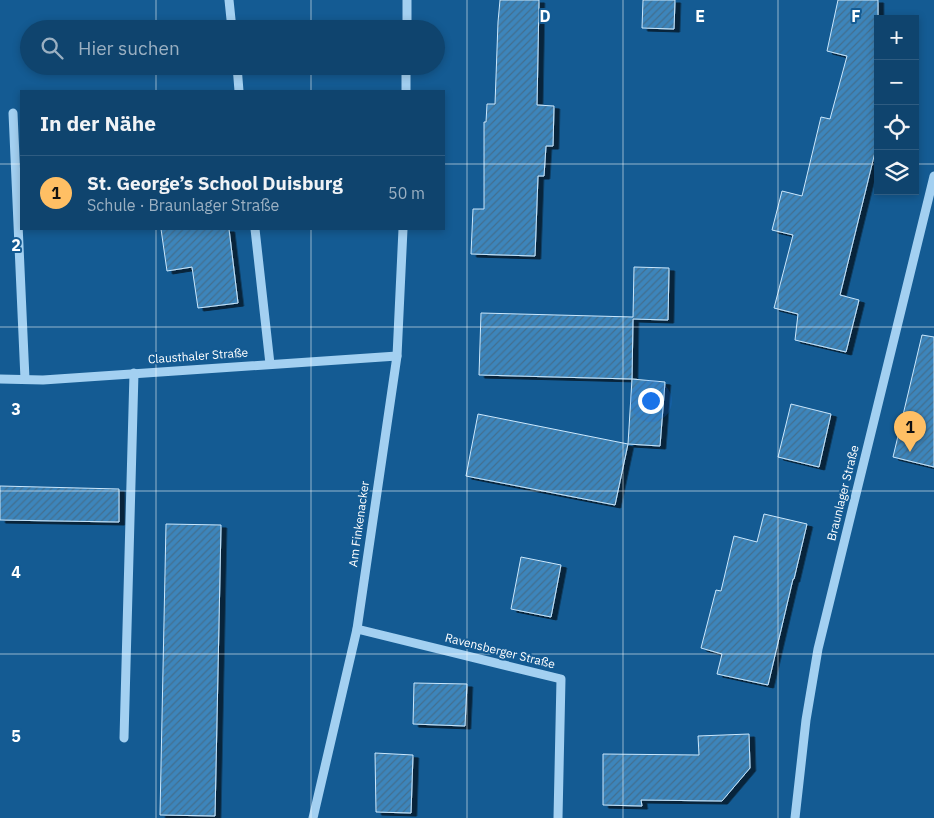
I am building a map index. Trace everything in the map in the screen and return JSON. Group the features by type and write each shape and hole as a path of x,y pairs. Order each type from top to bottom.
{"street":[{"path":"229,0 231,20"},
{"path":"407,0 407,20"},
{"path":"238,75 240,90"},
{"path":"406,75 406,90"},
{"path":"13,113 25,379"},
{"name":"Braunlager Straße","path":"795,818 806,720 818,649 934,176"},
{"path":"255,230 270,364"},
{"name":"Am Finkenacker","path":"313,818 357,629 397,356 403,230"},
{"name":"Clausthaler Straße","path":"0,379 43,380 397,356"},
{"path":"124,738 134,373"},
{"name":"Ravensberger Straße","path":"357,629 561,679 558,818"}],"building":[{"path":"500,0 539,0 537,105 554,106 553,146 546,146 544,176 538,176 535,256 471,254 473,209 484,209 484,122 486,122 487,104 495,104"},
{"path":"643,0 675,0 674,29 642,28"},
{"path":"838,0 878,0 878,15 874,15 874,156 840,295 859,300 846,352 795,340 798,314 774,308 793,235 772,230 782,191 802,196 821,117 830,119 847,56 827,51"},
{"path":"161,230 229,230 238,303 198,308 192,267 167,271"},
{"path":"634,267 669,268 668,320 633,319 632,379 479,375 481,313 633,317"},
{"path":"922,335 934,337 934,467 893,457"},
{"path":"632,379 665,382 660,446 628,444"},
{"path":"791,404 831,414 819,467 778,457"},
{"path":"478,414 628,444 615,505 466,476"},
{"path":"0,486 119,489 119,522 0,520"},
{"path":"764,514 807,524 768,685 717,674 722,654 701,648 716,590 721,591 734,536 757,542"},
{"path":"166,524 221,525 215,816 160,815"},
{"path":"521,557 561,565 551,617 511,609"},
{"path":"414,683 467,684 465,726 413,724"},
{"path":"749,734 750,768 722,801 641,800 642,806 603,805 603,754 699,755 698,736"},
{"path":"375,753 413,755 411,813 376,812"}],"place":[{"name":"St. George’s School Duisburg","path":"910,452"}]}
